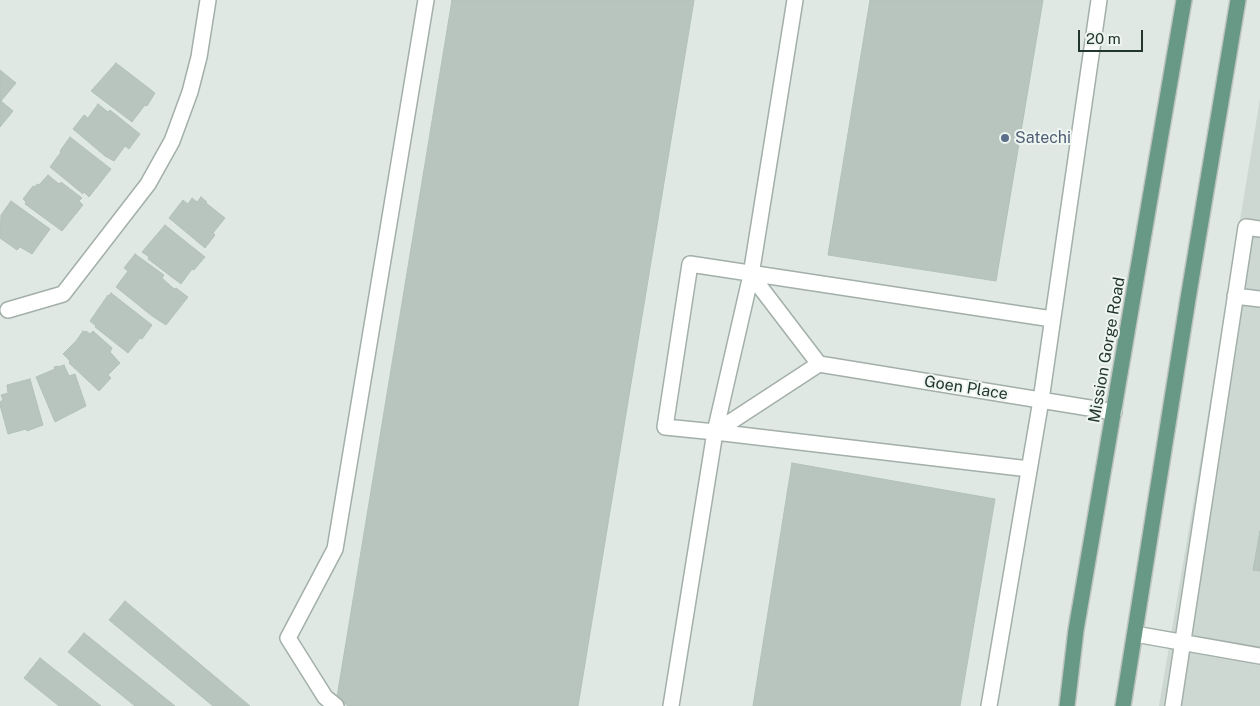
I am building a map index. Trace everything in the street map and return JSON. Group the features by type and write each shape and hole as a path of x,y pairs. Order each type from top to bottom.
{"main road":[{"name":"Mission Gorge Road","path":"1067,706 1076,630 1184,0"},
{"path":"1123,706 1238,0"}],"street":[{"path":"8,310 63,294 148,184 172,141 190,92 199,58 208,0"},
{"path":"336,706 325,697 288,638 335,549 426,0"},
{"path":"671,706 714,432 751,275 794,0"},
{"path":"989,706 1041,400 1099,0"},
{"path":"1173,706 1246,227 1260,229"},
{"path":"1029,469 665,427 690,264 751,275 1052,319"},
{"path":"714,432 819,364 751,275"},
{"path":"1235,296 1260,300"},
{"name":"Goen Place","path":"819,364 1114,412"},
{"path":"1135,634 1260,656"}],"shaded area":[{"path":"1260,99 1260,706 1159,706 1197,481"}],"building":[{"path":"452,0 694,0 578,706 348,706 337,697"},
{"path":"870,0 1043,0 996,281 828,255"},
{"path":"116,63 155,93 147,106 145,105 132,122 91,91"},
{"path":"0,70 16,83 1,101 13,111 0,127"},
{"path":"98,104 108,112 110,110 140,134 129,149 125,146 114,161 105,156 73,129 84,115 88,118"},
{"path":"70,137 111,169 89,197 50,167"},
{"path":"48,175 82,198 79,201 83,205 62,231 25,204 26,202 23,199 33,186 39,185"},
{"path":"201,197 225,218 213,233 215,235 205,248 169,218 183,200 188,204 192,198 197,202"},
{"path":"11,201 50,229 32,254 20,247 17,250 0,238 1,215"},
{"path":"165,225 205,257 194,270 192,269 181,284 148,259 149,257 142,252"},
{"path":"135,254 164,275 162,278 173,288 176,288 188,297 166,325 116,287 128,271 124,268"},
{"path":"111,293 152,325 142,339 140,338 128,353 90,321"},
{"path":"83,331 90,334 93,331 112,348 110,352 120,363 108,375 111,378 99,391 69,363 70,361 63,354"},
{"path":"64,365 69,376 75,374 86,406 55,422 36,377 55,369 54,367"},
{"path":"30,379 43,425 27,431 26,429 8,434 0,405 0,402 3,400 1,395 8,393 7,385"},
{"path":"792,463 995,499 960,706 753,706"},
{"path":"1260,531 1260,571 1253,570"},
{"path":"125,601 250,706 213,706 109,620"},
{"path":"84,633 175,706 135,706 68,652"},
{"path":"40,658 101,706 59,706 24,678"}],"place":[{"name":"Satechi","path":"1005,138"}]}
